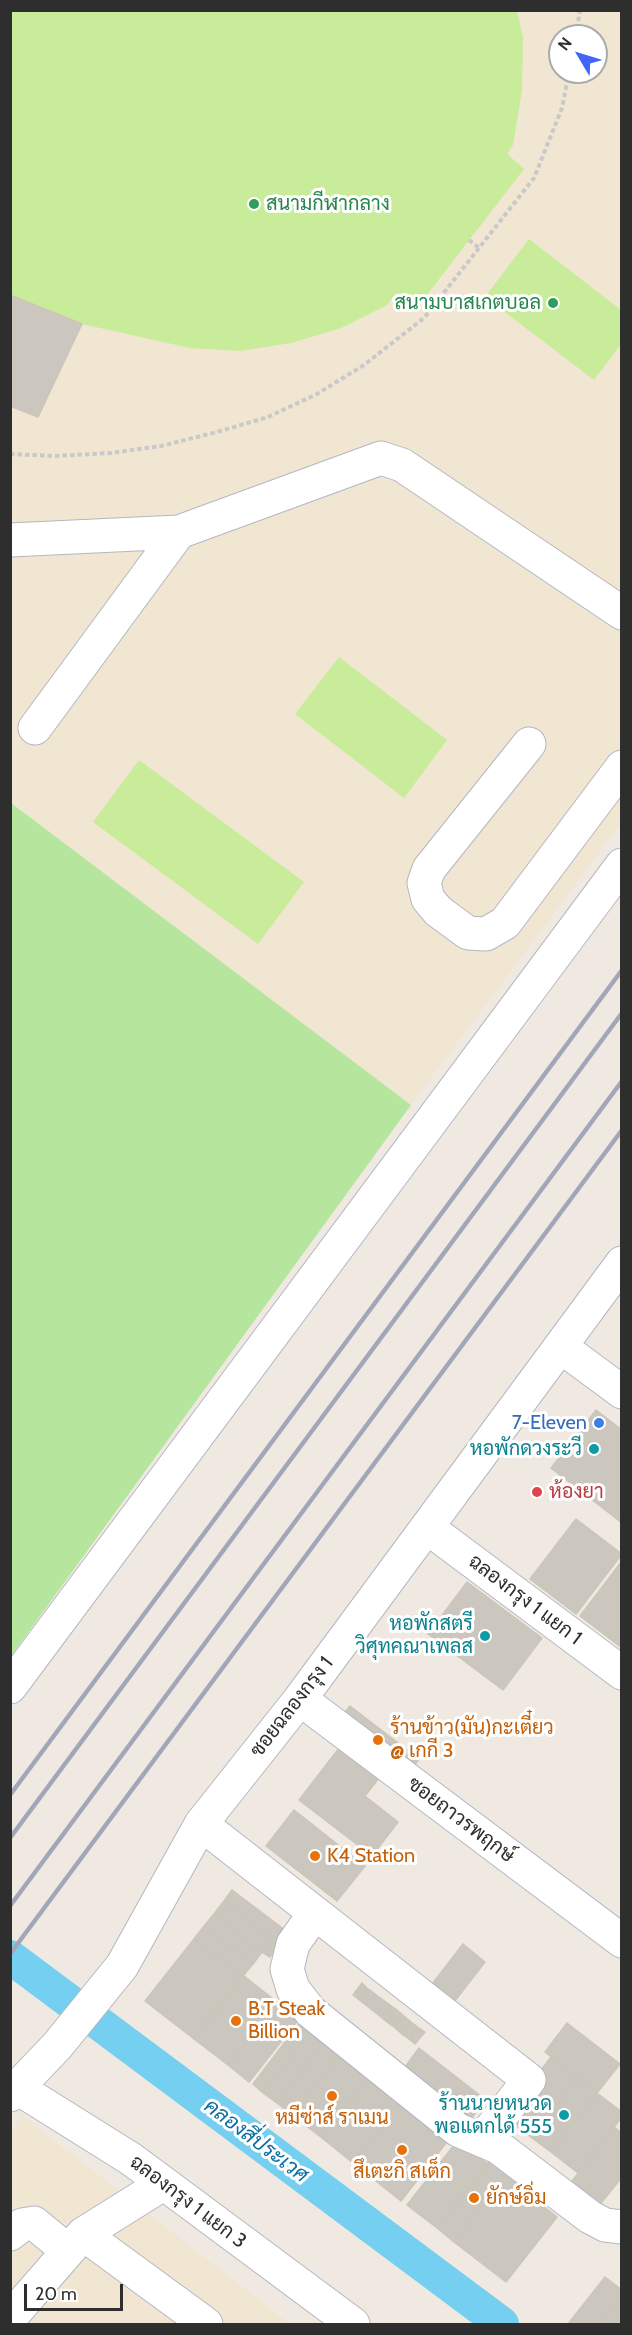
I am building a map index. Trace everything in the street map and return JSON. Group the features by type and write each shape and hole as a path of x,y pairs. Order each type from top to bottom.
{"street":[{"path":"10,540 179,532 381,458 402,465 621,613"},
{"path":"35,728 179,532"},
{"path":"529,744 429,869 424,883 428,899 438,911 468,933 486,934 505,923 621,768"},
{"path":"10,1687 621,865"},
{"name":"ซอยฉลองกรุง 1","path":"13,2091 57,2046 123,1966 201,1824 300,1699 621,1263"},
{"path":"561,1347 621,1392"},
{"name":"ฉลองกรุง 1 แยก 1","path":"428,1528 621,1673"},
{"name":"ซอยถาวรพฤกษ์","path":"300,1699 621,1941"},
{"path":"201,1824 528,2080 482,2140"},
{"path":"304,1905 287,1969 293,1989 311,2012 458,2130 498,2147 590,2217 605,2225 621,2227"},
{"name":"ฉลองกรุง 1 แยก 3","path":"13,2091 131,2159 353,2325"},
{"path":"10,2318 75,2243 163,2184"},
{"path":"10,2234 22,2225 34,2223 75,2243 206,2325"}],"path":[{"path":"10,454 88,454 161,446 268,417 317,394 364,365 424,318 534,178 562,108 567,84"},
{"path":"469,240 479,248"}],"shaded area":[{"path":"10,11 621,11 621,823 411,1105 11,803"},
{"path":"22,2116 290,2324 11,2324 11,2131"}],"green space":[{"name":"สนามกีฬากลาง","path":"11,11 517,11 523,38 522,90 513,145 507,154 524,169 416,309 396,293 387,305 341,328 291,343 240,351 190,348 82,324 11,295"},
{"name":"สนามบาสเกตบอล","path":"529,239 621,310 621,344 594,380 485,297"},
{"path":"339,657 447,740 404,798 295,714"},
{"path":"139,760 304,882 258,944 93,822"},
{"path":"11,803 411,1105 11,1656"}],"building":[{"path":"10,295 82,324 38,417 10,406"},
{"name":"หอพักดวงระวี","path":"596,1410 622,1430 622,1523 551,1468"},
{"path":"576,1519 622,1554 576,1614 530,1579"},
{"path":"622,1561 622,1648 580,1616"},
{"name":"หอพักสตรี วิศุทคณาเพลส","path":"467,1582 542,1638 503,1690 428,1634"},
{"name":"ร้านข้าว(มัน)กะเตี๋ยว @ เกกี 3","path":"350,1706 419,1759 407,1775 338,1721"},
{"path":"340,1747 379,1778 365,1796 398,1822 372,1856 299,1800"},
{"name":"K4 Station","path":"294,1810 365,1866 337,1901 266,1846"},
{"path":"232,1890 281,1927 272,1939 224,1901"},
{"path":"224,1901 272,1939 262,1952 214,1914"},
{"path":"214,1914 262,1952 253,1964 204,1926"},
{"path":"204,1926 253,1964 242,1977 194,1939"},
{"path":"281,1927 289,1933 270,1957 262,1952"},
{"path":"194,1939 242,1977 194,2039 145,2001"},
{"path":"463,1944 485,1962 451,2006 429,1988"},
{"name":"B.T Steak Billion","path":"244,1976 277,2002 228,2065 194,2039"},
{"path":"362,1983 367,1988 358,1999 353,1995"},
{"path":"367,1988 390,2005 381,2017 358,1999"},
{"path":"277,2002 299,2019 249,2082 228,2065"},
{"path":"390,2005 397,2010 387,2022 381,2017"},
{"path":"397,2010 404,2016 394,2027 387,2022"},
{"path":"404,2016 411,2022 402,2034 394,2027"},
{"path":"301,2021 312,2030 263,2093 253,2084"},
{"path":"411,2022 419,2028 409,2039 402,2034"},
{"path":"567,2023 620,2064 597,2093 545,2052"},
{"path":"419,2028 425,2032 415,2044 409,2039"},
{"path":"312,2030 326,2040 277,2103 263,2093"},
{"path":"326,2040 341,2053 292,2115 277,2103"},
{"path":"419,2048 486,2100 468,2122 402,2071"},
{"name":"หมีซ่าส์ ราเมน","path":"341,2053 371,2076 322,2138 292,2115"},
{"path":"551,2057 578,2078 532,2138 505,2117"},
{"path":"371,2076 402,2100 353,2163 322,2138"},
{"name":"ร้านนายหนวด พอแดกได้ 555","path":"578,2078 597,2093 551,2152 532,2138"},
{"path":"597,2093 622,2112 622,2117 578,2173 551,2152"},
{"name":"สึเตะกิ สเต็ก","path":"402,2100 450,2138 401,2201 353,2163"},
{"path":"614,2127 622,2133 622,2177 598,2207 569,2185"},
{"path":"458,2140 488,2164 437,2228 407,2205"},
{"name":"ยักษ์อิ่ม","path":"495,2154 512,2167 454,2242 437,2228"},
{"path":"512,2167 550,2197 543,2206 557,2217 506,2282 454,2242"},
{"path":"605,2277 622,2290 622,2296 599,2324 568,2324"},
{"path":"622,2296 622,2324 599,2324"}],"waterway":[{"name":"คลองสี่ประเวศ","path":"10,1957 502,2324"}],"railway":[{"path":"10,1795 622,970"},
{"path":"10,1838 622,1013"},
{"path":"10,1906 622,1081"},
{"path":"10,1954 622,1130"}],"place":[{"name":"สนามกีฬากลาง","path":"254,204"},
{"name":"สนามบาสเกตบอล","path":"553,303"},
{"name":"7-Eleven","path":"599,1423"},
{"name":"หอพักดวงระวี","path":"594,1449"},
{"name":"ห้องยา","path":"537,1492"},
{"name":"หอพักสตรี วิศุทคณาเพลส","path":"485,1636"},
{"name":"ร้านข้าว(มัน)กะเตี๋ยว @ เกกี 3","path":"378,1740"},
{"name":"K4 Station","path":"315,1856"},
{"name":"B.T Steak Billion","path":"236,2021"},
{"name":"หมีซ่าส์ ราเมน","path":"332,2096"},
{"name":"ร้านนายหนวด พอแดกได้ 555","path":"564,2115"},
{"name":"สึเตะกิ สเต็ก","path":"402,2150"},
{"name":"ยักษ์อิ่ม","path":"474,2198"}]}
